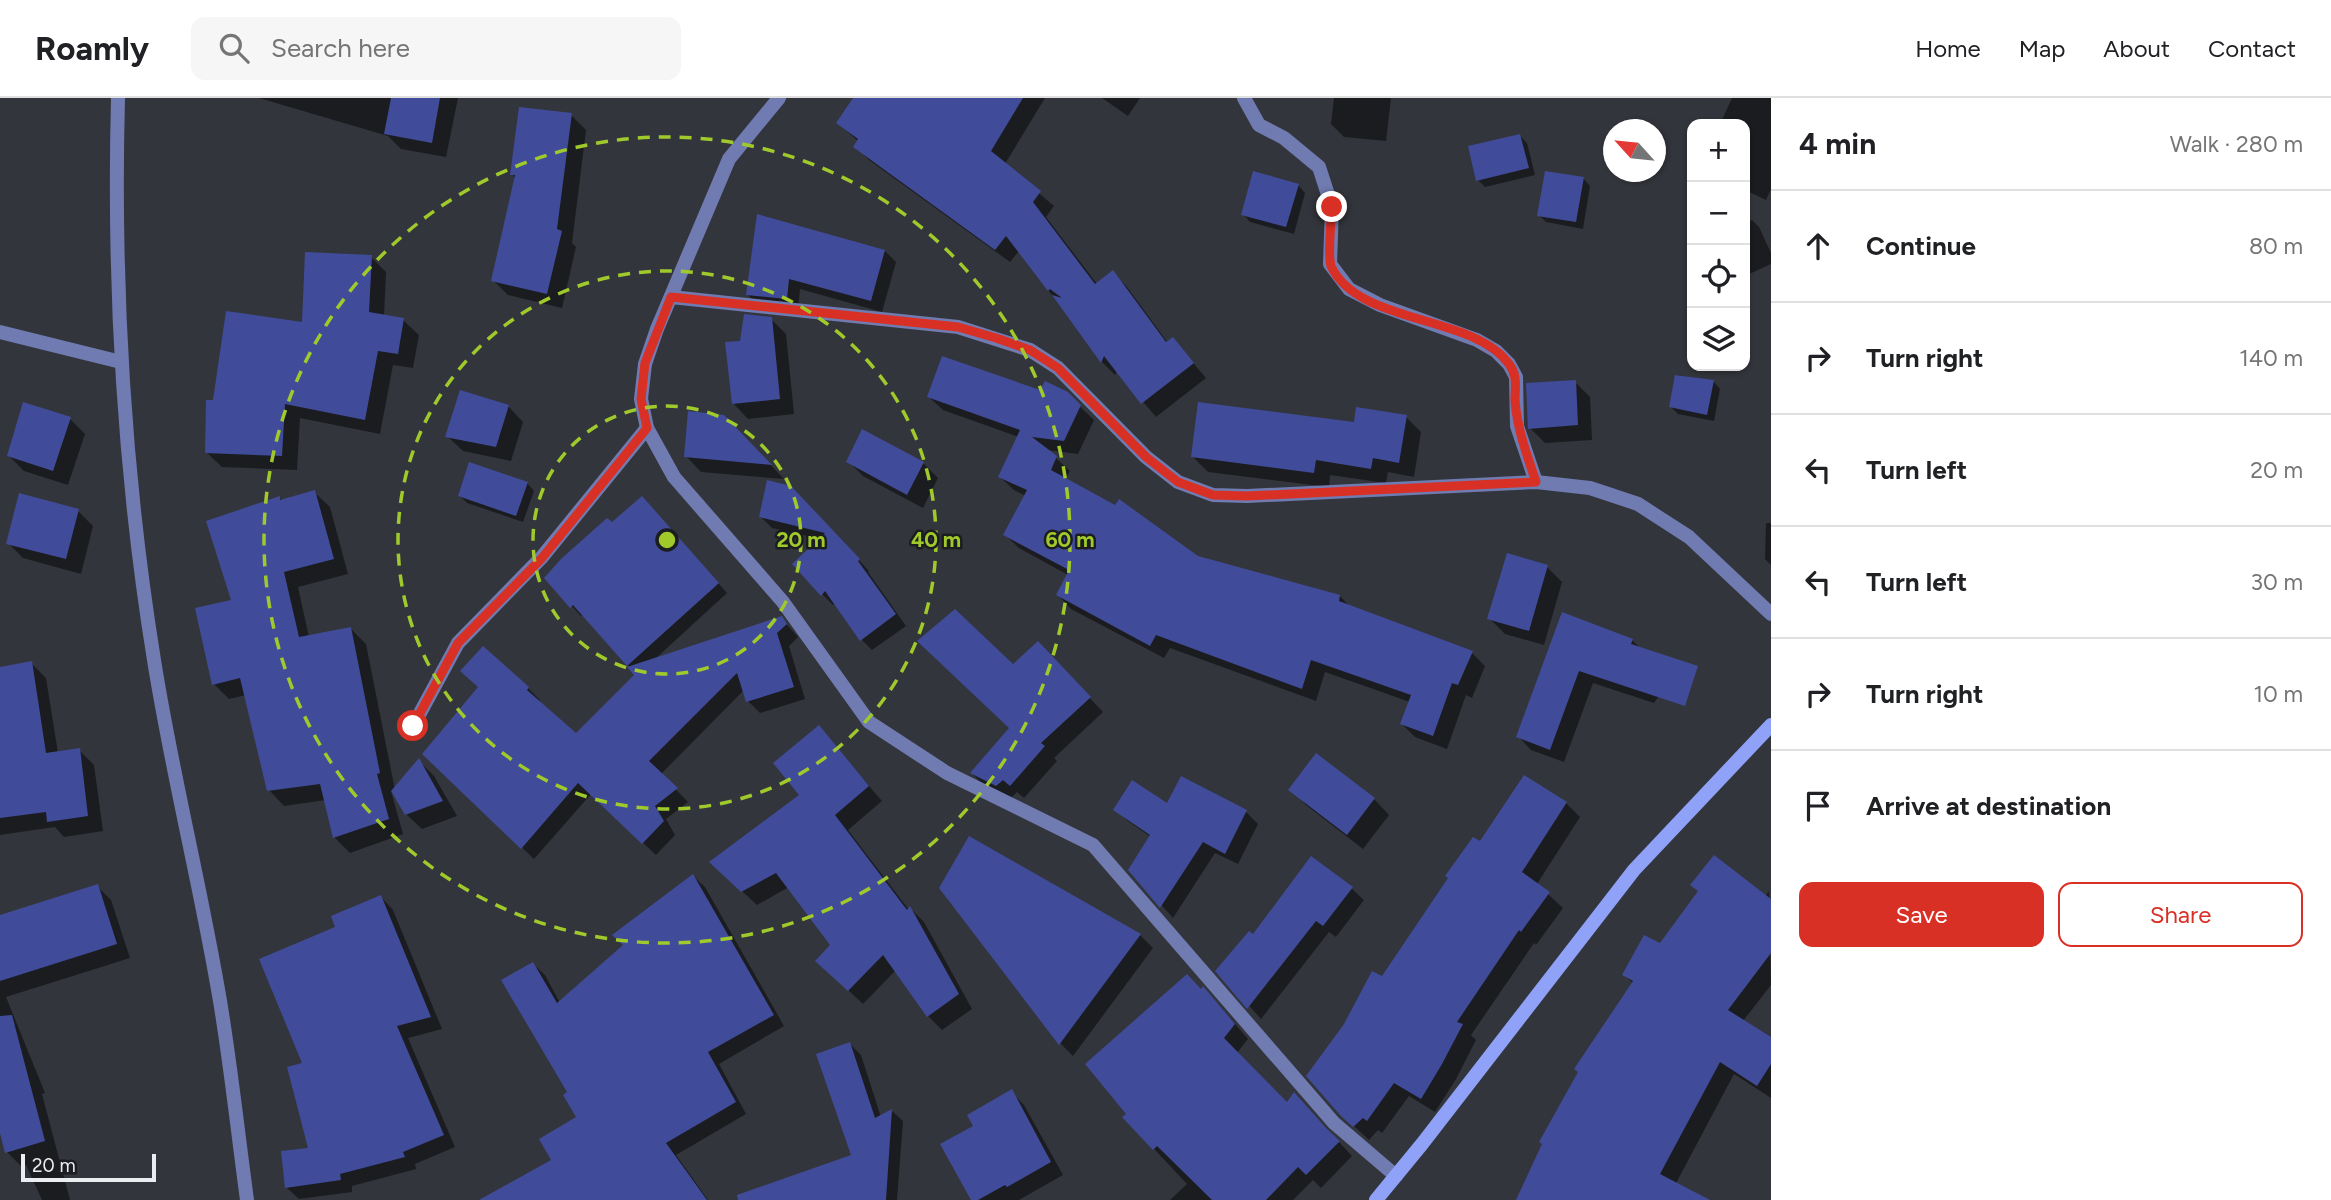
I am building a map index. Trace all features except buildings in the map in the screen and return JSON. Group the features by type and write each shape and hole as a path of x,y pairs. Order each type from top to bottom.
{"street":[{"path":"118,98 115,203 121,362 131,489 154,662 220,1001 247,1200"},
{"path":"779,98 729,159 645,363 641,399 647,428 674,477 783,602 869,722 947,773 1093,845 1334,1123 1396,1176"},
{"path":"1244,98 1259,125 1284,138 1319,167 1332,207 1330,264 1349,289 1380,305 1477,340 1496,351 1509,364 1516,377 1517,426 1536,482"},
{"path":"671,297 958,327 1030,350 1058,368 1146,457 1178,482 1213,495 1247,496 1536,482 1590,488 1638,505 1689,537 1771,614"},
{"path":"0,332 121,362"},
{"path":"413,726 458,643 542,558 647,428"},
{"path":"1376,1200 1634,870 1771,725"}],"route":[{"path":"413,726 458,643 542,558 647,428 641,399 645,363 671,297 958,327 1030,350 1058,368 1146,457 1178,482 1213,495 1247,496 1536,482 1517,426 1516,377 1509,364 1496,351 1477,340 1380,305 1349,289 1330,264 1332,207"}]}
